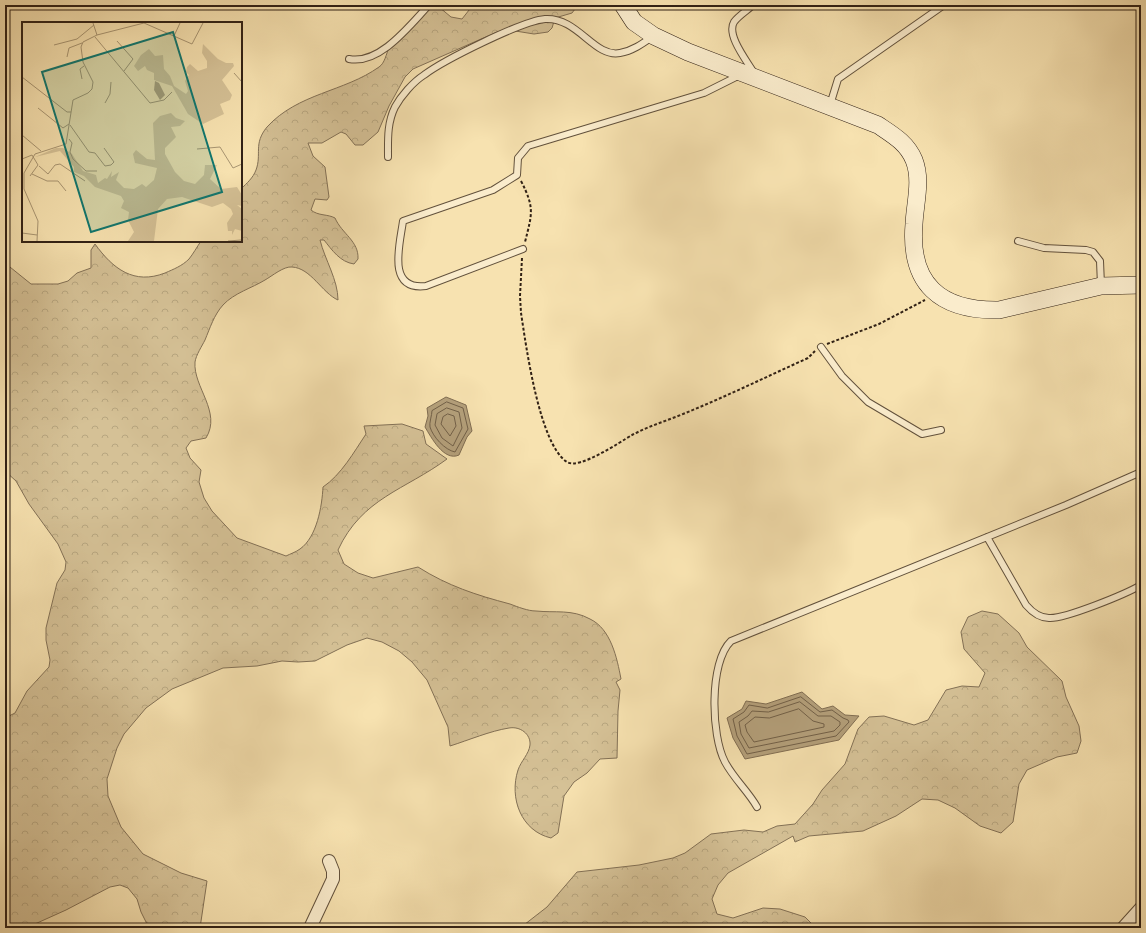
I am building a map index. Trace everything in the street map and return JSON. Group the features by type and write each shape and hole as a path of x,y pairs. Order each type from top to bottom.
{"main road":[{"path":"623,5 634,22 654,36 688,52 878,125 901,141 909,151 917,172 913,242 914,256 919,271 927,284 937,294 957,306 982,310 999,310 1101,286 1141,285"}],"street":[{"path":"310,928 333,879 333,871 329,861"},
{"path":"1123,928 1141,908"}],"lane":[{"path":"349,60 358,61 368,59 383,50 401,35 429,5"},
{"path":"523,249 426,286 416,287 403,280 398,260 403,220 493,190 517,175 518,158 528,146 704,93 750,76 733,37 732,30 734,22 753,5"},
{"path":"829,107 838,79 944,5"},
{"path":"388,157 389,125 392,114 396,105 414,84 423,75 437,67 514,29 544,19 563,21 571,25 598,48 610,53 619,54 638,47 654,36"},
{"path":"1018,241 1044,248 1086,250 1093,252 1100,261 1101,286"},
{"path":"821,347 842,376 868,402 922,434 941,430"},
{"path":"757,807 749,792 725,762 720,752 717,736 715,700 717,673 720,656 731,641 987,537 1141,472"},
{"path":"987,537 1026,605 1031,611 1043,617 1056,618 1126,593 1141,585"}],"path":[{"path":"517,175 530,198 531,206 530,221 523,249 520,296 521,313 537,397 549,436 562,457 572,464 583,462 636,433 808,358 821,347 879,324 937,294"}],"green space":[{"path":"473,5 578,5 572,13 555,18 552,28 548,32 534,34 509,30 497,32 413,69 405,77 389,106 378,132 363,145 355,145 346,134 341,132 322,143 308,143 313,156 325,167 329,197 327,200 315,199 311,210 335,218 356,247 358,259 354,264 345,261 330,248 324,240 320,240 334,278 338,300 332,297 311,276 299,268 289,267 238,294 223,305 215,317 195,362 198,381 209,409 211,419 210,428 206,438 191,441 186,448 190,458 201,470 199,482 204,498 212,511 237,538 286,556 300,549 311,537 318,521 323,487 336,476 352,456 366,434 364,426 402,424 423,431 426,444 447,459 386,497 359,518 348,532 338,550 344,564 358,573 373,578 418,567 451,585 523,609 577,614 590,619 603,630 608,637 615,653 621,679 616,682 620,690 617,758 600,759 587,773 574,782 564,796 558,833 551,838 541,834 525,821 517,802 515,791 518,770 530,745 527,734 517,728 502,729 450,746 448,727 427,680 412,662 399,651 382,642 367,638 347,645 315,661 282,661 257,666 223,668 172,689 146,708 124,734 117,748 107,779 108,796 121,827 143,854 181,873 207,881 200,928 149,928 141,912 137,899 128,888 120,885 110,887 66,910 26,928 5,928 5,718 15,713 27,691 49,667 50,660 46,640 46,628 57,583 65,570 66,562 58,544 29,504 16,481 5,471 5,263 31,284 58,284 68,281 77,273 91,268 91,250 95,244 109,261 117,267 134,276 144,277 165,273 184,264 200,242 242,242 242,188 255,173 258,164 260,139 267,127 279,116 293,107 351,82 379,67 383,63 389,48 402,32 430,6 439,7 451,17 462,19"},
{"path":"982,611 998,614 1019,633 1027,647 1062,681 1066,697 1079,726 1081,741 1077,753 1057,757 1027,770 1019,784 1013,822 1001,833 980,826 955,808 938,800 922,799 896,816 863,831 809,836 795,842 793,836 728,873 718,885 712,899 717,914 733,918 763,908 780,909 805,917 816,928 520,928 547,907 577,872 639,865 673,858 685,853 711,834 744,830 763,832 777,826 795,824 845,764 858,729 869,717 884,716 914,725 928,720 946,690 962,686 979,687 985,673 964,649 961,632 968,617"}],"water":[{"path":"446,397 466,405 472,431 467,437 459,455 453,456 443,452 425,427 428,416 427,408"},
{"path":"802,692 822,709 833,706 845,715 859,716 839,740 745,759 733,738 727,718 742,709 746,701 766,704"}]}
